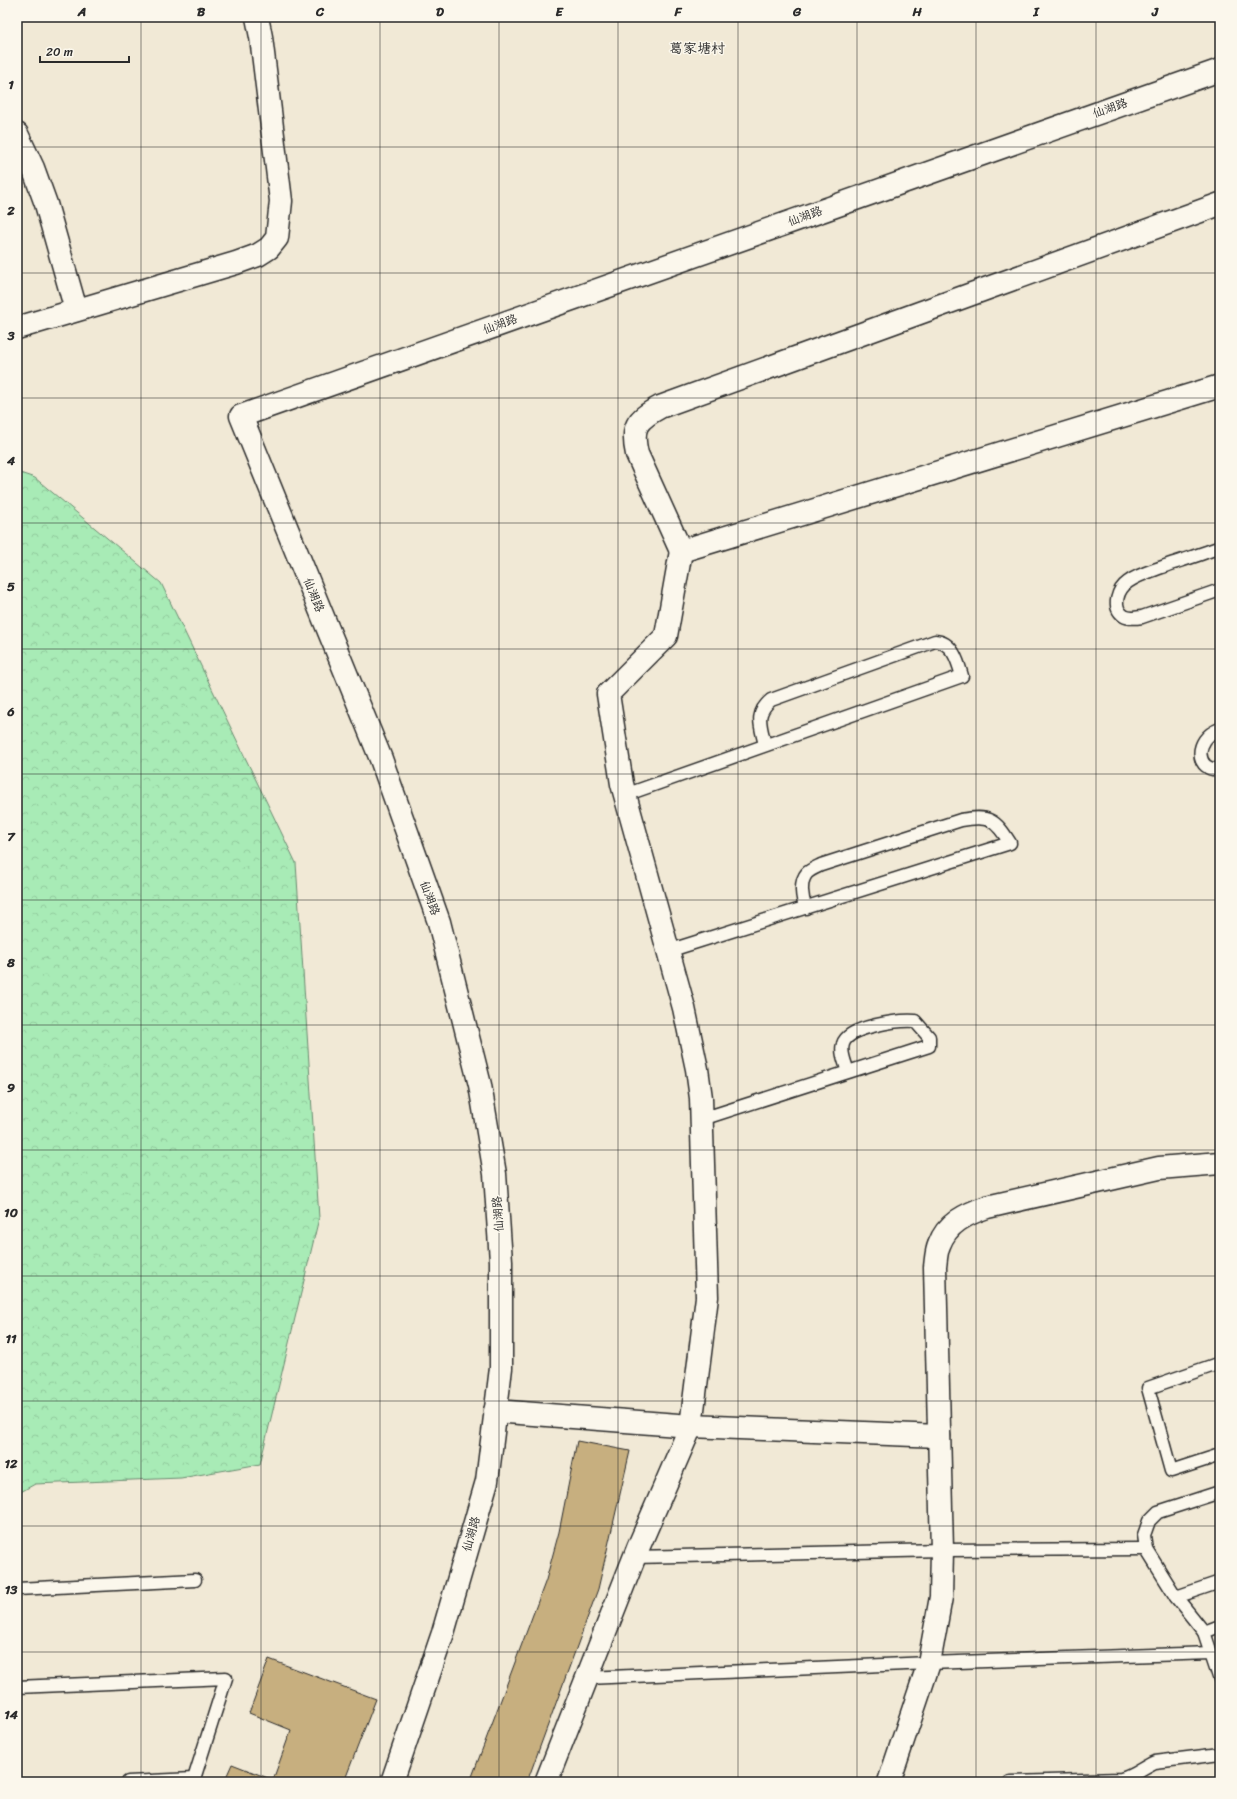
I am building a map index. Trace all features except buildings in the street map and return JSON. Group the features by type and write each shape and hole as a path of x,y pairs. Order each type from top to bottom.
{"street":[{"path":"17,328 258,255 269,248 277,238 281,201 261,37 257,17"},
{"name":"仙湖路","path":"392,1782 443,1633 487,1481 501,1368 501,1261 495,1174 480,1085 441,929 381,759 241,416 1220,70"},
{"path":"17,134 46,204 76,310"},
{"path":"546,1782 634,1556 690,1426 707,1296 702,1098 684,1008 625,795 608,694 666,636 681,551 637,454 634,441 634,430 639,421 645,415 660,407 1220,204"},
{"path":"681,551 1220,386"},
{"path":"889,1782 929,1663 941,1597 942,1550 935,1267 939,1245 950,1227 964,1215 987,1207 1159,1168 1220,1163"},
{"path":"495,1411 690,1426 939,1436"}],"lane":[{"path":"1220,547 1144,574 1129,581 1118,593 1118,610 1124,616 1131,618 1142,617 1220,590"},
{"path":"625,795 962,676 957,659 950,648 943,642 935,641 771,700 763,707 759,719 765,745"},
{"path":"1220,729 1212,732 1203,741 1201,753 1201,758 1205,764 1210,768 1220,769"},
{"path":"668,951 806,908 927,870 1010,843 1002,830 990,819 976,817 953,822 821,865 812,870 807,873 803,881 802,899 806,908"},
{"path":"702,1119 929,1046 929,1037 915,1021 893,1021 858,1031 848,1036 843,1044 843,1053 848,1072"},
{"path":"1220,1363 1148,1388 1171,1471 1220,1455"},
{"path":"1220,1492 1158,1512 1149,1521 1144,1535 1146,1549 1176,1597 1204,1632 1220,1680"},
{"path":"634,1556 942,1550 1146,1549"},
{"path":"17,1589 195,1580"},
{"path":"1176,1597 1220,1582"},
{"path":"1204,1632 1220,1626"},
{"path":"587,1678 929,1663 1211,1653"},
{"path":"17,1687 226,1678 194,1781 128,1782"},
{"path":"1010,1782 1121,1779 1130,1777 1145,1766 1155,1762 1220,1754"}],"green space":[{"path":"17,472 35,478 161,583 296,863 319,1218 260,1464 181,1478 35,1484 17,1494"}],"district":[{"name":"葛家塘村","path":"697,48"}]}
